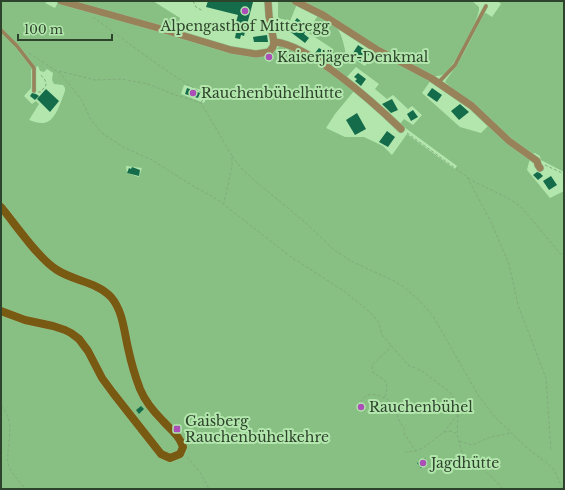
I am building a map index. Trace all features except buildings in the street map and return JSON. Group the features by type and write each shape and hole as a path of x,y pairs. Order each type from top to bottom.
{"main road":[{"path":"1,207 52,266 68,276 100,289 113,300 120,314 132,364 142,393 157,414 179,437 183,447 182,451 177,456 170,458 161,454 102,378 79,339 71,333 53,326 25,320 1,311"}],"street":[{"path":"61,1 240,52 256,54 266,53 272,49 274,42 268,1"},
{"path":"295,1 319,12 371,46 438,83 472,106 509,141 539,165"},
{"path":"274,42 288,44 321,62 402,129"}],"lane":[{"path":"438,83 455,65 469,42 486,6"},
{"path":"1,30 17,46 34,68 34,90"}],"path":[{"path":"193,1 196,7 203,11"},
{"path":"88,14 174,76 202,93 203,100 201,103"},
{"path":"27,52 58,71 94,80 121,79 148,84 201,103 232,156 242,169 255,181 306,223 334,250 351,261 394,281 419,300 433,316 478,395 496,418 553,468 563,489"},
{"path":"34,68 44,78 46,84 41,92 34,90"},
{"path":"58,71 76,93 91,120 102,133 123,147 156,162 224,204 291,257 344,291 372,314 379,323 382,335 408,365 422,371 452,393 458,407 456,434 462,453 493,478 503,489"},
{"path":"402,129 467,177 514,201 521,207 564,258"},
{"path":"224,204 232,166 232,156"},
{"path":"539,165 564,174"},
{"path":"467,177 491,222 509,264 518,305 546,378 551,451"},
{"path":"384,398 388,387 385,380 373,373 372,365 389,349 391,345"},
{"path":"362,407 360,405 361,402 367,394 384,398 395,404 396,413 404,428 404,433 416,451"},
{"path":"1,406 7,415 10,427 9,467 25,489"},
{"path":"405,452 416,451 423,448 444,432 458,414"},
{"path":"444,432 450,431 456,434"},
{"path":"458,441 472,445 491,437 512,433"},
{"path":"182,451 200,472 209,489"}],"green space":[{"path":"1,1 48,1 45,3 55,8 58,2 79,10 84,9 156,30 270,55 281,45 312,59 354,91 335,114 326,128 345,137 364,137 383,146 392,155 407,134 455,169 457,166 400,124 404,119 413,125 422,115 412,106 408,109 393,95 387,99 375,89 379,84 356,67 345,79 323,62 333,49 307,32 319,14 331,22 338,30 343,40 346,54 365,66 375,51 431,80 422,93 460,127 481,133 489,125 530,158 527,170 550,198 564,191 564,489 1,489","holes":["38,66 40,71 44,72 47,69 53,73 52,80 54,84 63,85 65,88 57,111 51,120 47,122 40,123 29,120 39,104 36,101 32,104 24,96 31,88 31,70","184,85 213,93 212,97 206,99 204,103 181,94","126,166 142,168 139,177 127,173"]},
{"path":"73,1 153,1 180,18 176,32"},
{"path":"278,1 291,1 297,4 290,21 278,18"},
{"path":"299,1 472,1 479,7 476,21 454,62 444,74 434,76 377,47"},
{"path":"498,1 564,1 564,172 541,160 540,156 535,153 531,154 522,149 445,82 462,57 483,14 486,13 492,17 501,4"}],"place":[{"name":"Alpengasthof Mitteregg","path":"245,11"},
{"name":"Kaiserjäger-Denkmal","path":"269,57"},
{"name":"Rauchenbühelhütte","path":"193,93"},
{"name":"Rauchenbühel","path":"361,407"},
{"name":"Gaisberg Rauchenbühelkehre","path":"177,429"},
{"name":"Jagdhütte","path":"423,463"}]}
